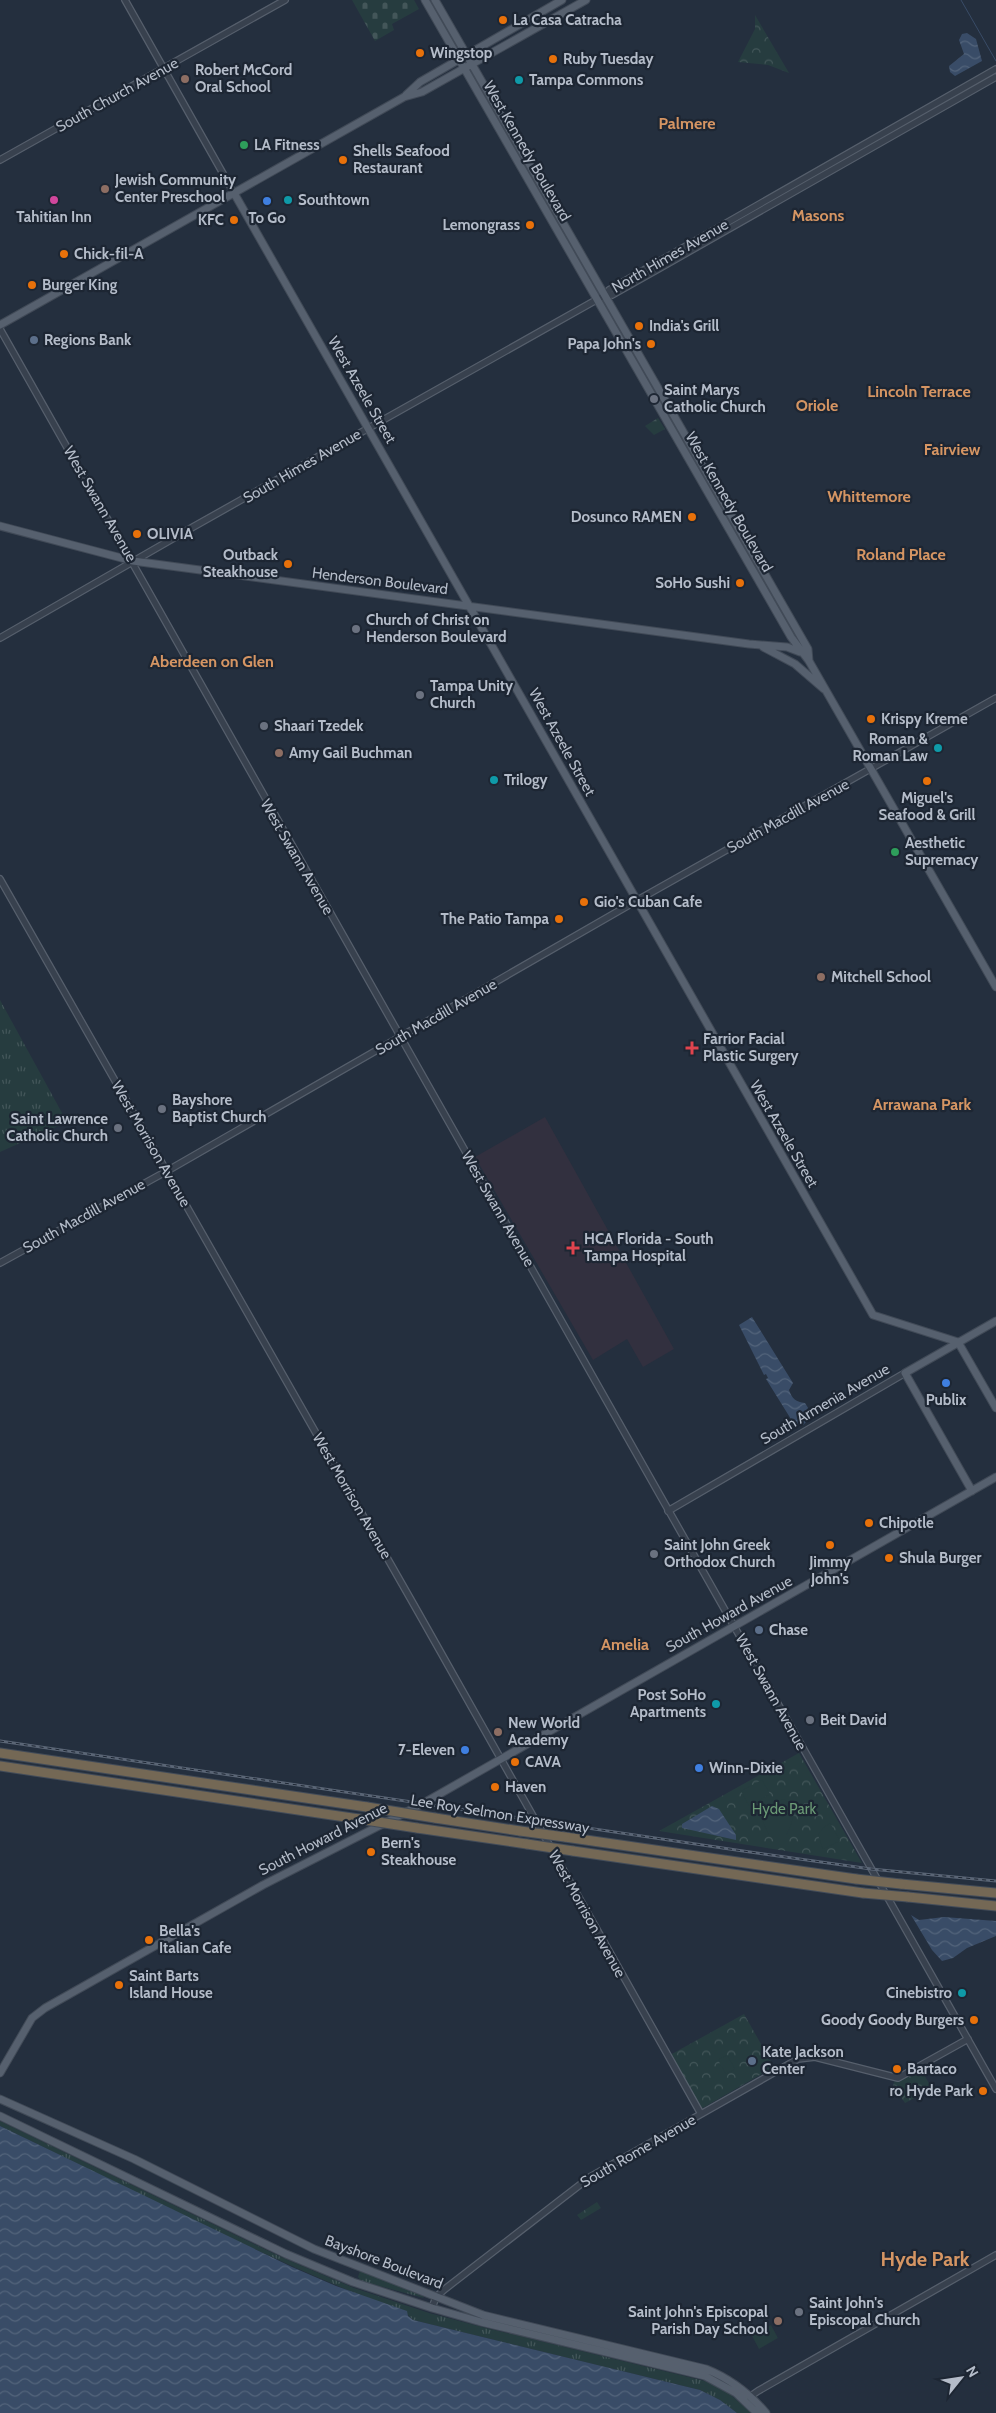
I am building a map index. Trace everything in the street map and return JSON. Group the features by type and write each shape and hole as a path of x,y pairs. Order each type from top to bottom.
{"highway":[{"name":"Lee Roy Selmon Expressway","path":"0,1753 856,1879 996,1893"},
{"name":"Lee Roy Selmon Expressway","path":"0,1766 863,1893 996,1906"}],"main road":[{"name":"West Kennedy Boulevard","path":"425,0 791,637 809,661 828,693 996,987"},
{"name":"West Kennedy Boulevard","path":"435,0 808,649 809,661"},
{"path":"0,325 404,97 420,82 562,0"},
{"path":"404,97 422,92 586,0"},
{"path":"507,144 515,149 528,172 539,181"},
{"path":"529,181 537,186 551,210 559,215"},
{"name":"West Azeele Street","path":"234,193 873,1315 958,1342"},
{"name":"Henderson Boulevard","path":"0,526 133,562 760,646 791,648 809,661"},
{"name":"Henderson Boulevard","path":"760,646 795,664 828,693"},
{"name":"South Armenia Avenue","path":"906,1373 996,1321"},
{"path":"958,1342 996,1408"},
{"path":"906,1373 972,1491"},
{"name":"South Howard Avenue","path":"0,2073 32,2018 45,2008 263,1885 387,1823 996,1478"},
{"name":"Bayshore Boulevard","path":"0,2099 134,2159 314,2250 483,2315 706,2369 730,2380 766,2413"},
{"name":"Bayshore Boulevard","path":"0,2116 310,2264 354,2282 432,2308 705,2376 748,2398 757,2413"}],"street":[{"name":"West Azeele Street","path":"125,0 234,193"},
{"name":"South Church Avenue","path":"0,160 285,0"},
{"name":"North Himes Avenue","path":"605,295 609,290 996,69"},
{"name":"North Himes Avenue","path":"605,295 612,296 996,75"},
{"path":"922,119 928,111 947,100 948,96"},
{"path":"844,163 849,156 878,139 882,134"},
{"path":"810,182 815,176 837,162 841,157"},
{"name":"South Himes Avenue","path":"0,638 605,295"},
{"name":"West Swann Avenue","path":"0,330 996,2089"},
{"name":"South Macdill Avenue","path":"0,1262 167,1171 636,901 996,698"},
{"name":"West Morrison Avenue","path":"0,879 701,2114"},
{"name":"South Armenia Avenue","path":"668,1510 906,1373"},
{"name":"South Rome Avenue","path":"436,2297 590,2177 798,2059 815,2057 894,2079 902,2077 968,2039"},
{"path":"748,2398 996,2255"},
{"path":"432,2308 436,2297"}],"shaded area":[{"name":"HCA Florida - South Tampa Hospital","path":"545,1117 674,1349 643,1367 627,1339 593,1360 475,1157"}],"green space":[{"path":"352,0 414,0 419,9 392,24 394,30 375,41"},
{"path":"755,15 789,73 768,65 738,62 755,29"},
{"path":"658,418 665,429 654,435 645,426"},
{"path":"0,1000 67,1122 0,1152"},
{"name":"Hyde Park","path":"799,1753 862,1863 659,1831"},
{"path":"762,1780 770,1794 749,1806 741,1791"},
{"path":"784,1799 791,1804 792,1808 793,1816 790,1828 786,1835 769,1835 759,1813 761,1809"},
{"path":"830,1823 840,1841 823,1849 818,1835"},
{"path":"744,2014 774,2067 701,2109 670,2055"},
{"path":"727,2055 735,2069 726,2074 718,2060"},
{"path":"921,2069 932,2089 905,2103 893,2085 895,2080 903,2079"},
{"path":"0,2121 281,2257 354,2288 429,2313 705,2381 725,2390 752,2413 737,2413 720,2400 700,2390 413,2320 407,2314 303,2271 202,2224 0,2126"},
{"path":"597,2202 601,2208 581,2220 577,2215"},
{"path":"360,2271 421,2294 424,2298 361,2281 358,2277"},
{"path":"771,2325 778,2338 759,2349 752,2336"}],"water":[{"path":"967,33 976,39 982,61 955,76 950,72 949,66 964,54 959,40 962,34"},
{"path":"752,1317 793,1383 789,1390 793,1398 805,1403 810,1411 808,1420 803,1425 794,1424 766,1379 768,1378 766,1374 764,1375 739,1325"},
{"path":"712,1806 719,1809 736,1835 736,1840 682,1828 682,1824"},
{"path":"911,1915 919,1920 944,1917 996,1921 996,1936 967,1948 953,1958 942,1961 932,1950"},
{"path":"0,2126 292,2267 336,2286 407,2311 408,2316 413,2320 700,2390 720,2400 737,2413 0,2413"}],"waterway":[{"path":"961,0 996,61"}],"railway":[{"path":"0,1741 871,1869 996,1881"}],"place":[{"name":"La Casa Catracha","path":"503,20"},
{"name":"Wingstop","path":"420,53"},
{"name":"Ruby Tuesday","path":"553,59"},
{"name":"Robert McCord Oral School","path":"185,79"},
{"name":"Tampa Commons","path":"519,80"},
{"name":"LA Fitness","path":"244,145"},
{"name":"Shells Seafood Restaurant","path":"343,160"},
{"name":"Jewish Community Center Preschool","path":"105,189"},
{"name":"Tahitian Inn","path":"54,200"},
{"name":"Southtown","path":"288,200"},
{"name":"To Go","path":"267,201"},
{"name":"KFC","path":"234,220"},
{"name":"Lemongrass","path":"530,225"},
{"name":"Chick-fil-A","path":"64,254"},
{"name":"Burger King","path":"32,285"},
{"name":"India's Grill","path":"639,326"},
{"name":"Regions Bank","path":"34,340"},
{"name":"Papa John's","path":"651,344"},
{"name":"Saint Marys Catholic Church","path":"654,399"},
{"name":"Dosunco RAMEN","path":"692,517"},
{"name":"OLIVIA","path":"137,534"},
{"name":"Outback Steakhouse","path":"288,564"},
{"name":"SoHo Sushi","path":"740,583"},
{"name":"Church of Christ on Henderson Boulevard","path":"356,629"},
{"name":"Tampa Unity Church","path":"420,695"},
{"name":"Krispy Kreme","path":"871,719"},
{"name":"Shaari Tzedek","path":"264,726"},
{"name":"Roman & Roman Law","path":"938,748"},
{"name":"Amy Gail Buchman","path":"279,753"},
{"name":"Trilogy","path":"494,780"},
{"name":"Miguel's Seafood & Grill","path":"927,781"},
{"name":"Aesthetic Supremacy","path":"895,852"},
{"name":"Gio's Cuban Cafe","path":"584,902"},
{"name":"The Patio Tampa","path":"559,919"},
{"name":"Mitchell School","path":"821,977"},
{"name":"Farrior Facial Plastic Surgery","path":"692,1048"},
{"name":"Bayshore Baptist Church","path":"162,1109"},
{"name":"Saint Lawrence Catholic Church","path":"118,1128"},
{"name":"HCA Florida - South Tampa Hospital","path":"573,1248"},
{"name":"Publix","path":"946,1383"},
{"name":"Chipotle","path":"869,1523"},
{"name":"Jimmy John's","path":"830,1545"},
{"name":"Saint John Greek Orthodox Church","path":"654,1554"},
{"name":"Shula Burger","path":"889,1558"},
{"name":"Chase","path":"759,1630"},
{"name":"Post SoHo Apartments","path":"716,1704"},
{"name":"Beit David","path":"810,1720"},
{"name":"New World Academy","path":"498,1732"},
{"name":"7-Eleven","path":"465,1750"},
{"name":"CAVA","path":"515,1762"},
{"name":"Winn-Dixie","path":"699,1768"},
{"name":"Haven","path":"495,1787"},
{"name":"Bern's Steakhouse","path":"371,1852"},
{"name":"Bella's Italian Cafe","path":"149,1940"},
{"name":"Saint Barts Island House","path":"119,1985"},
{"name":"Cinebistro","path":"962,1993"},
{"name":"Goody Goody Burgers","path":"974,2020"},
{"name":"Kate Jackson Center","path":"752,2061"},
{"name":"Bartaco","path":"897,2069"},
{"name":"ro Hyde Park","path":"983,2091"},
{"name":"Saint John's Episcopal Church","path":"799,2312"},
{"name":"Saint John's Episcopal Parish Day School","path":"778,2321"}],"district":[{"name":"Palmere","path":"687,123"},
{"name":"Masons","path":"818,215"},
{"name":"Lincoln Terrace","path":"919,391"},
{"name":"Oriole","path":"817,405"},
{"name":"Fairview","path":"952,449"},
{"name":"Whittemore","path":"869,496"},
{"name":"Roland Place","path":"901,554"},
{"name":"Aberdeen on Glen","path":"212,661"},
{"name":"Arrawana Park","path":"922,1104"},
{"name":"Amelia","path":"625,1644"},
{"name":"Hyde Park","path":"925,2259"}]}
